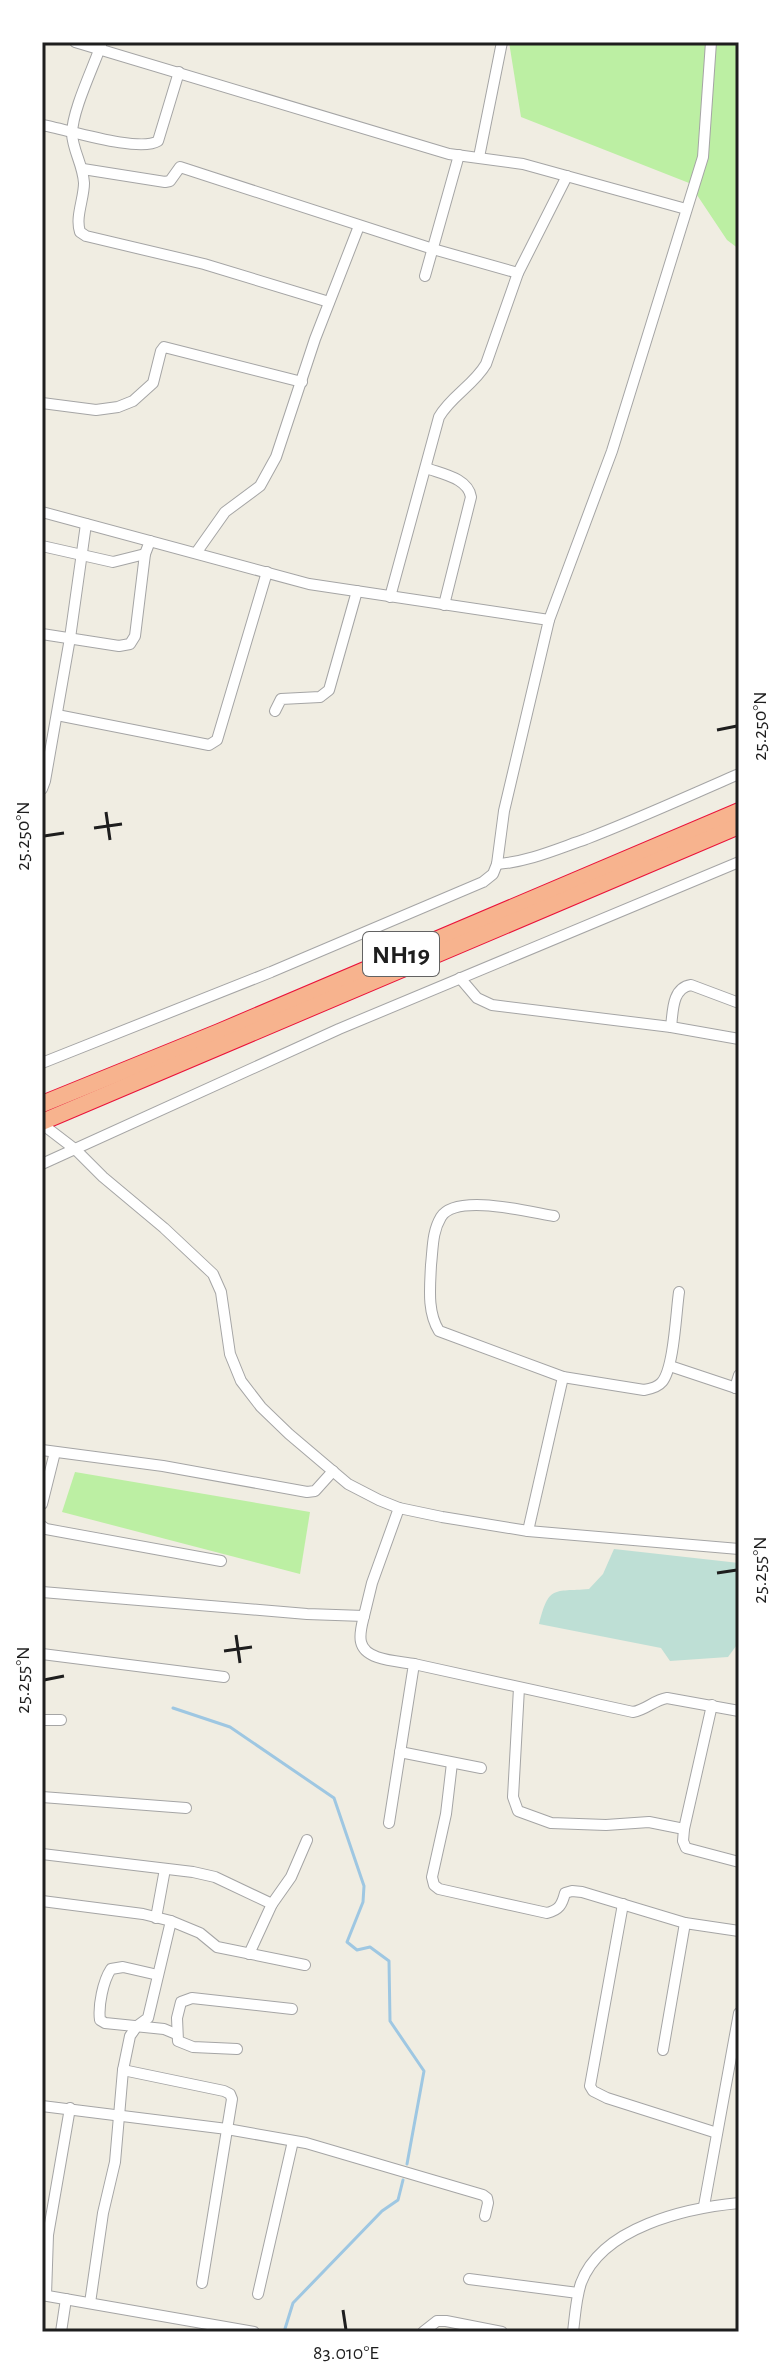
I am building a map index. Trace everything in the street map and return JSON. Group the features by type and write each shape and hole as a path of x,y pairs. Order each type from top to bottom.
{"highway":[{"name":"NH19","path":"42,1123 66,1103 219,1032 739,811"},
{"name":"NH19","path":"42,1104 66,1103 739,826"}],"street":[{"path":"75,42 101,45 179,72 459,155 523,164 686,209"},
{"path":"479,157 502,42"},
{"path":"42,1063 271,972 483,882 493,874 504,811 549,620 612,451 703,157 711,42"},
{"path":"101,45 72,132 83,169 84,187 78,221 78,228 83,234 204,264 329,302"},
{"path":"42,125 109,140 153,144 158,141 179,72"},
{"path":"425,276 459,155"},
{"path":"83,169 165,182 170,181 180,167 359,226 518,273"},
{"path":"390,597 439,417 486,364 518,273 567,176"},
{"path":"196,553 225,512 252,493 266,476 284,440 329,302 359,226"},
{"path":"42,403 96,410 133,401 153,383 164,347 302,382"},
{"path":"426,468 465,483 470,489 471,497 444,605"},
{"path":"42,512 309,584 549,620"},
{"path":"42,789 70,638 86,524"},
{"path":"42,634 119,646 130,644 135,636 145,554 150,541"},
{"path":"42,546 113,562 145,554"},
{"path":"57,715 209,745 214,743 267,572"},
{"path":"275,711 281,699 320,697 329,690 357,591"},
{"path":"497,864 522,861 572,844 739,774"},
{"path":"42,1164 339,1029 739,862"},
{"path":"460,978 477,998 492,1005 671,1027 739,1039"},
{"path":"671,1027 678,991 684,986 691,985 739,1003"},
{"path":"42,1123 213,1274 221,1292 230,1354 241,1381 261,1407 289,1434 348,1484 399,1508 528,1531 739,1549"},
{"path":"554,1216 474,1204 451,1207 442,1214 434,1233 429,1292 433,1322 439,1331 563,1377 644,1390 662,1382 670,1366 679,1292"},
{"path":"670,1366 737,1388 739,1375"},
{"path":"528,1531 563,1377"},
{"path":"42,1450 163,1466 307,1492 315,1491 336,1473"},
{"path":"42,1504 55,1452"},
{"path":"399,1508 372,1583 360,1640 364,1650 375,1656 633,1712 667,1698 739,1711"},
{"path":"42,1526 221,1561"},
{"path":"42,1592 364,1616"},
{"path":"42,1654 224,1677"},
{"path":"389,1823 414,1664"},
{"path":"519,1688 513,1797 518,1811 551,1823 606,1825 649,1822 684,1829"},
{"path":"712,1705 683,1841 686,1848 739,1862"},
{"path":"42,1720 61,1720"},
{"path":"400,1752 481,1768"},
{"path":"452,1763 446,1814 432,1877 439,1889 547,1913 562,1906 565,1893 572,1891 685,1923 739,1931"},
{"path":"42,1797 186,1808"},
{"path":"249,1954 272,1904 291,1877 307,1840"},
{"path":"42,1854 215,1877 272,1904"},
{"path":"156,1918 165,1869"},
{"path":"42,1901 171,1921 200,1933 217,1947 305,1965"},
{"path":"623,1904 590,2086 607,2098 717,2133"},
{"path":"90,2303 103,2213 115,2162 123,2070 130,2036 148,2018 171,1921"},
{"path":"663,2050 685,1923"},
{"path":"158,1975 123,1967 111,1969 107,1975 100,2020 164,2029 176,2034"},
{"path":"237,2049 193,2047 178,2041 177,2018 181,2002 184,1999 212,2000 292,2009"},
{"path":"704,2206 739,2013"},
{"path":"123,2070 230,2094 232,2099 202,2283"},
{"path":"42,2106 227,2129 332,2149 483,2195 488,2203 485,2216"},
{"path":"70,2108 48,2235 44,2295 254,2332"},
{"path":"258,2294 293,2141"},
{"path":"573,2332 582,2281 593,2262 610,2244 636,2229 704,2206 739,2203"},
{"path":"469,2279 578,2293"},
{"path":"61,2332 66,2299"},
{"path":"423,2332 437,2321 502,2332"}],"green space":[{"path":"509,42 739,42 739,249 727,240 689,183 521,117"},
{"path":"75,1472 310,1512 300,1574 62,1512"}],"shaded area":[{"path":"614,1549 739,1563 739,1642 728,1657 670,1661 661,1648 539,1624 546,1602 554,1593 589,1589 603,1574"}],"waterway":[{"path":"173,1708 230,1727 334,1798 364,1886 363,1902 347,1942 357,1950 370,1947 389,1961 390,2021 424,2071 407,2164"},
{"path":"284,2332 293,2303 382,2211 398,2200 403,2180"}]}
